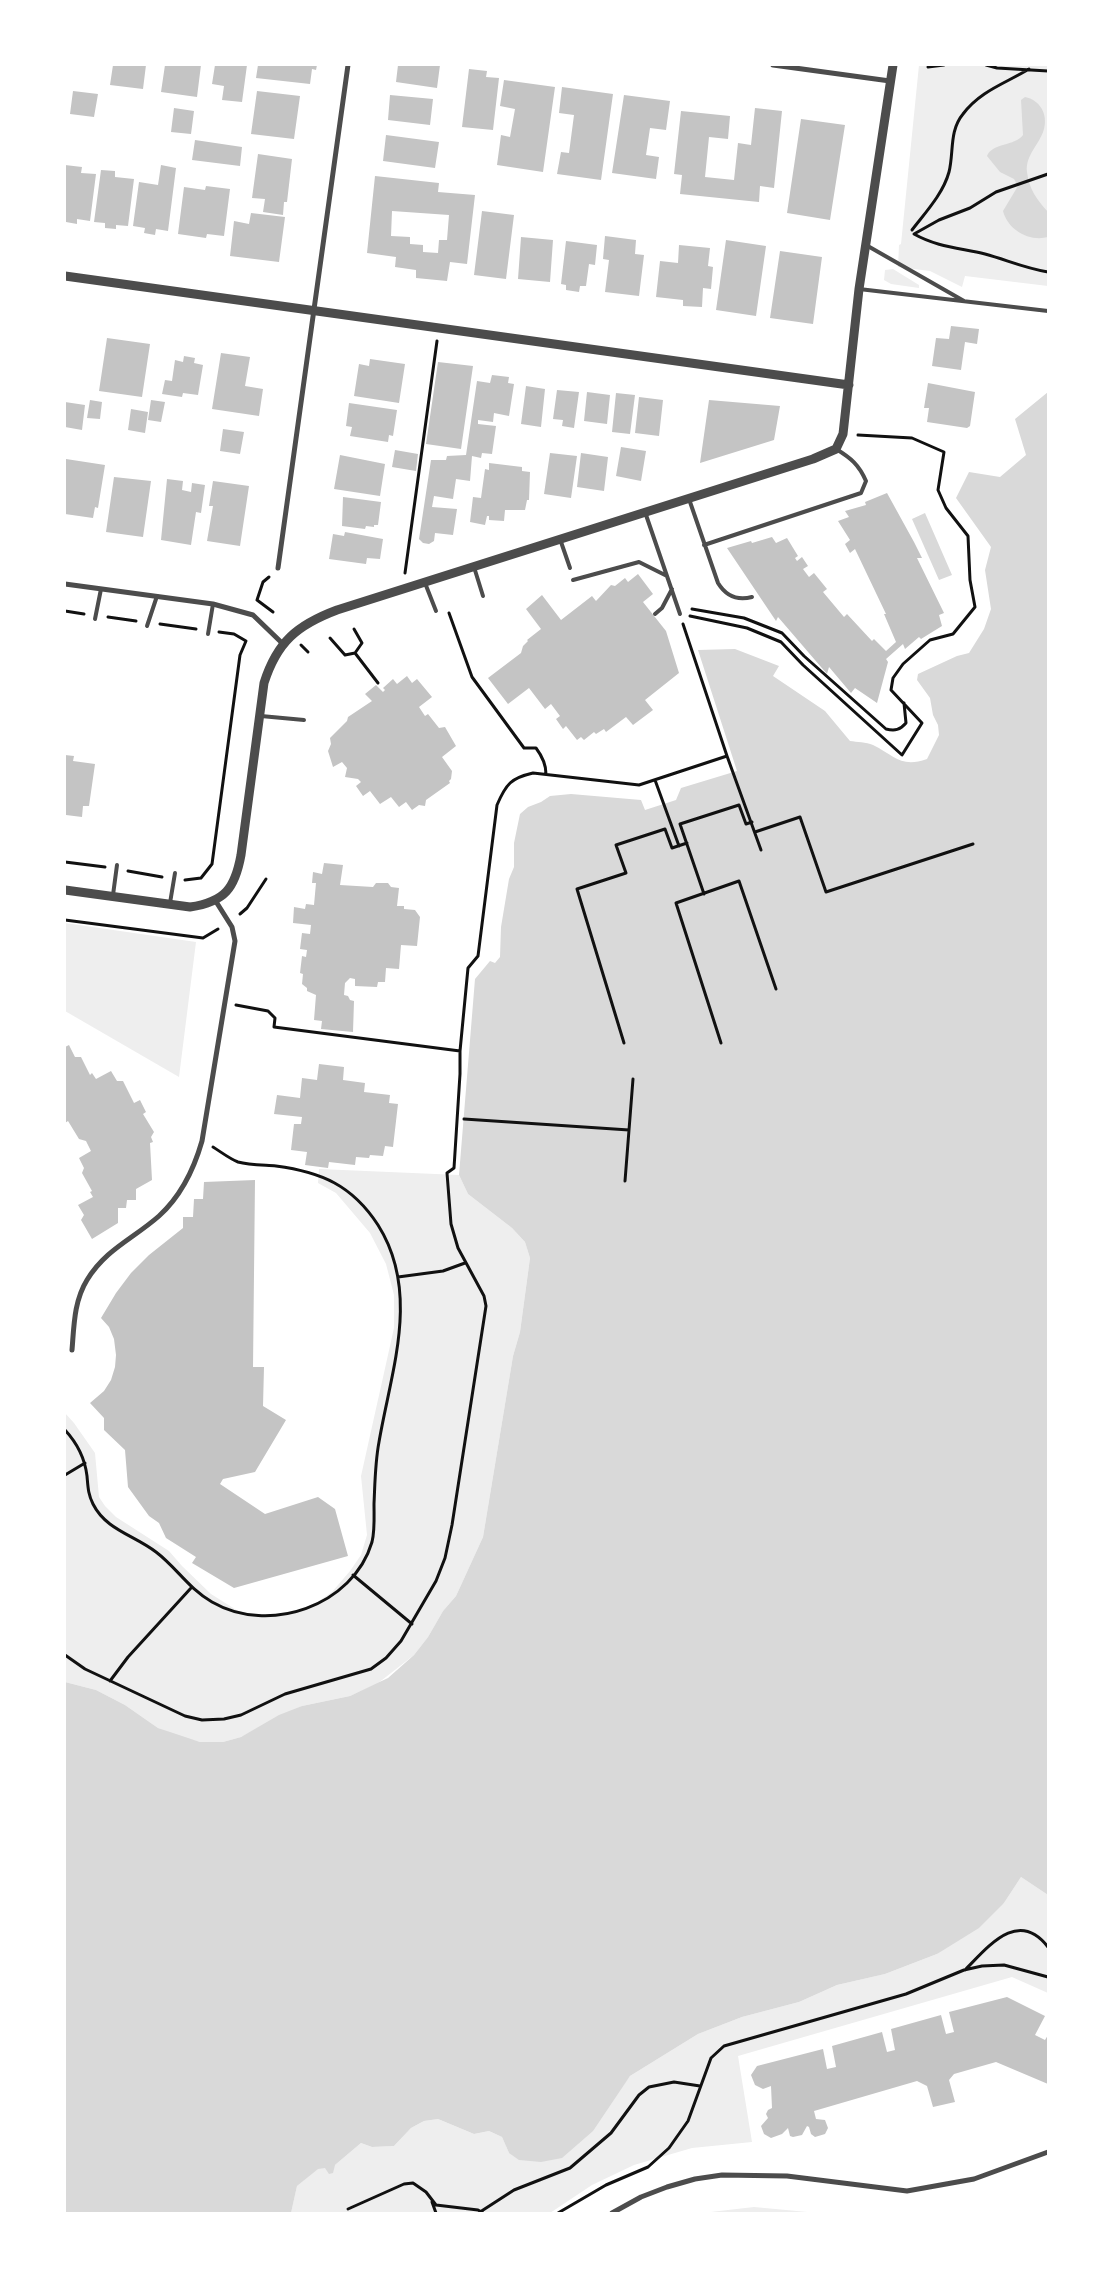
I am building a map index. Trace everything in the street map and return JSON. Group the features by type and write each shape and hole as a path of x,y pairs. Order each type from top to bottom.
{"street":[{"path":"278,568 348,65"},
{"path":"773,65 890,81"},
{"path":"65,890 190,907 215,900 230,889 237,874 259,715 268,670 282,643 307,624 321,616 402,589 812,459 836,449 843,434 859,289 893,65"},
{"path":"65,276 848,385"},
{"path":"65,584 213,604 253,616 282,643"},
{"path":"72,1350 74,1314 86,1280 114,1248 159,1216 172,1202 191,1173 202,1141 234,934 215,900"},
{"path":"612,2213 641,2197 667,2187 695,2179 722,2175 787,2176 907,2191 974,2179 1048,2152"}],"lane":[{"path":"866,244 966,302"},
{"path":"859,289 1048,311"},
{"path":"704,545 861,493 866,481 860,468 854,461 836,449"},
{"path":"689,498 718,583 724,592 740,598 752,597"},
{"path":"645,512 680,614"},
{"path":"560,540 570,568"},
{"path":"573,580 639,562 667,576"},
{"path":"474,566 484,596"},
{"path":"425,582 436,612"},
{"path":"96,617 101,589"},
{"path":"655,614 665,603 672,589"},
{"path":"148,625 157,596"},
{"path":"208,633 213,604"},
{"path":"259,715 304,720"},
{"path":"112,897 117,867"},
{"path":"170,905 175,873"}],"path":[{"path":"928,68 944,65"},
{"path":"986,65 1048,72"},
{"path":"912,230 940,193 946,181 950,171 953,132 963,113 991,89 1029,69"},
{"path":"1048,174 996,192 970,208 939,220 914,234 929,243 985,254 1014,265 1048,272"},
{"path":"402,589 439,328"},
{"path":"761,850 727,756 680,614 748,628 781,642 803,665 902,755 922,723 891,690 893,678 903,664 930,640 953,634 974,607 970,580 968,536 946,508 938,490 944,452 912,438 843,434"},
{"path":"253,616 263,582 278,568"},
{"path":"686,608 744,618 782,634 886,729 892,731 900,729 906,723 904,703"},
{"path":"447,609 472,677 524,748 536,748 546,766 546,774"},
{"path":"65,611 148,625 208,633 234,634 246,642 240,655 212,864 201,878 190,880 174,879 117,867 65,862"},
{"path":"330,638 345,655 355,653 362,642 354,629"},
{"path":"355,653 378,683"},
{"path":"65,1655 85,1669 185,1716 202,1720 224,1719 241,1715 285,1694 371,1669 386,1658 412,1624 436,1581 445,1558 456,1503 466,1427 486,1317 484,1296 465,1263 451,1224 447,1173 454,1168 460,1051 468,968 478,956 497,804 504,790 516,777 533,773 639,785 727,756"},
{"path":"655,780 679,846"},
{"path":"704,894 680,824 739,805 746,824 752,822"},
{"path":"755,832 800,817 826,892 973,844"},
{"path":"624,1043 576,890 626,873 616,845 666,829 672,848 687,843"},
{"path":"720,1043 676,903 739,881 776,988"},
{"path":"223,1002 268,1010 275,1018 274,1027 460,1051"},
{"path":"625,1181 633,1079"},
{"path":"464,1118 629,1130"},
{"path":"65,1430 77,1446 85,1463 87,1490 100,1515 122,1534 142,1542 156,1552 192,1588 213,1603 258,1616 277,1616 301,1612 319,1604 336,1592 353,1575 366,1556 373,1540 377,1452 398,1355 401,1326 398,1277 391,1250 378,1225 364,1208 337,1183 306,1170 238,1162 202,1141"},
{"path":"398,1277 443,1271 465,1263"},
{"path":"65,1475 85,1463"},
{"path":"353,1575 412,1624"},
{"path":"110,1681 128,1657 192,1588"},
{"path":"964,1970 998,1939 1014,1930 1023,1930 1034,1934 1048,1947"},
{"path":"558,2213 606,2185 648,2167 669,2148 688,2121 711,2058 724,2046 906,1994 964,1970 982,1966 1004,1965 1048,1977"},
{"path":"431,2201 436,2205 482,2212 514,2190 570,2168 611,2133 639,2095 649,2088 674,2082 700,2086"},
{"path":"348,2209 404,2184 414,2183 426,2192 436,2213"}],"shaded area":[{"path":"919,65 1048,65 1048,286 965,276 962,287 930,271 898,267"},
{"path":"1025,97 1039,104 1045,118 1044,129 1030,155 1027,166 1028,178 1032,189 1037,199 1048,212 1048,237 1041,238 1034,238 1020,233 1009,224 1003,211 1018,186 1014,179 1000,172 987,156 994,149 1015,141 1023,135 1021,100"},
{"path":"893,269 919,285 919,288 891,284 884,280 885,270"},
{"path":"1048,392 1048,1895 1021,1877 1004,1903 979,1928 937,1954 885,1974 837,1985 799,2002 742,2017 698,2034 630,2076 593,2131 562,2158 541,2162 519,2160 509,2153 502,2137 489,2131 474,2134 438,2119 424,2121 411,2128 394,2146 372,2147 361,2143 335,2165 333,2173 329,2174 325,2168 318,2169 297,2186 291,2213 65,2213 65,1682 96,1690 125,1705 158,1728 200,1742 223,1742 241,1737 279,1715 302,1706 350,1696 388,1678 414,1655 428,1637 443,1611 456,1596 483,1537 513,1356 520,1332 530,1258 525,1242 512,1228 468,1194 459,1175 475,979 490,961 495,963 500,957 501,927 509,879 514,867 514,843 520,814 528,807 550,796 571,794 641,800 645,810 676,800 681,788 737,771 698,650 735,649 779,666 773,676 825,711 850,741 873,745 904,761 911,762 927,759 939,735 938,725 933,715 930,698 917,680 918,674 957,656 969,653 984,629 991,609 985,570 991,547 956,498 969,472 1000,477 1026,455 1015,419"},
{"path":"925,513 952,575 939,580 912,519"},
{"path":"65,923 196,942 179,1077 65,1011"},
{"path":"319,1169 459,1175 468,1194 512,1228 525,1242 530,1258 520,1332 513,1356 483,1537 456,1596 443,1611 428,1637 414,1655 377,1684 350,1696 302,1706 241,1737 223,1742 200,1742 180,1737 158,1728 125,1705 96,1690 65,1682 65,1413 95,1453 99,1497 105,1506 116,1517 169,1551 211,1594 238,1611 264,1616 291,1613 316,1603 332,1592 361,1555 367,1535 361,1476 394,1328 394,1295 386,1264 370,1233 336,1193 318,1183"},
{"path":"1021,1877 1048,1895 1048,1993 1012,1977 738,2056 752,2142 692,2148 634,2165 592,2185 550,2213 291,2213 297,2186 318,2168 335,2165 361,2143 372,2147 394,2146 411,2128 424,2121 438,2119 474,2134 489,2131 502,2137 509,2153 614,2097 630,2076 698,2034 742,2017 799,2002 837,1985 885,1974 937,1954 1004,1903"},
{"path":"754,2207 818,2213 702,2213"}],"building":[{"path":"113,65 146,65 143,89 110,85"},
{"path":"165,65 201,65 197,97 161,92"},
{"path":"215,65 247,65 242,102 222,100 224,86 212,84"},
{"path":"258,65 317,65 316,70 312,69 310,84 256,78"},
{"path":"398,65 440,65 437,88 396,82"},
{"path":"469,69 487,71 486,77 499,78 493,130 462,127"},
{"path":"504,80 555,87 543,172 497,165 501,135 510,137 515,109 500,106"},
{"path":"562,87 613,94 601,180 557,174 561,152 569,153 574,115 559,113"},
{"path":"73,91 98,94 94,117 70,114"},
{"path":"257,91 300,96 294,139 251,134"},
{"path":"390,95 433,99 430,125 388,120"},
{"path":"624,95 670,101 666,130 650,128 646,155 659,157 656,179 612,173"},
{"path":"174,108 194,111 191,134 171,132"},
{"path":"755,108 782,111 774,188 760,186 759,202 680,194 682,175 674,174 681,111 730,116 728,139 709,137 705,177 734,180 738,143 751,145"},
{"path":"801,119 845,125 830,220 787,213"},
{"path":"386,135 439,142 435,168 383,161"},
{"path":"195,140 242,147 240,166 192,160"},
{"path":"258,154 292,159 287,202 284,202 283,215 263,212 265,199 252,198"},
{"path":"65,165 82,167 81,173 96,174 90,221 77,219 77,224 66,222"},
{"path":"161,165 176,168 168,231 156,229 155,235 144,233 145,228 133,226 139,182 158,185"},
{"path":"101,170 115,171 115,177 134,179 128,226 116,225 116,229 105,228 105,223 94,222"},
{"path":"375,176 439,183 438,192 475,195 467,264 450,262 447,281 416,278 416,270 395,267 396,257 367,253","holes":["392,211 449,215 447,240 439,240 438,253 423,252 423,245 410,244 410,237 391,236"]},
{"path":"206,186 230,189 224,236 207,234 206,238 178,234 184,187 205,190"},
{"path":"482,211 514,215 506,279 474,275"},
{"path":"251,213 285,217 279,262 230,256 234,221 249,224"},
{"path":"605,236 636,240 635,254 644,255 639,296 605,292 609,260 603,259"},
{"path":"521,237 553,240 550,282 518,279"},
{"path":"726,240 766,246 756,316 716,310"},
{"path":"566,241 597,245 595,265 589,264 586,286 580,286 579,292 566,290 566,285 561,284"},
{"path":"679,245 710,248 708,266 713,267 711,289 703,288 702,307 683,306 683,300 656,297 660,261 678,263"},
{"path":"780,251 822,257 813,324 770,318"},
{"path":"951,326 979,329 977,344 965,342 961,370 932,366 936,338 949,339"},
{"path":"107,338 150,344 142,397 99,391"},
{"path":"221,353 250,357 245,386 263,389 259,416 212,409"},
{"path":"184,356 195,358 194,363 203,365 198,395 183,393 182,397 162,394 165,380 172,381 175,360 183,362"},
{"path":"370,359 405,364 399,403 354,396 359,364 369,366"},
{"path":"438,362 473,366 461,449 426,444"},
{"path":"492,375 509,377 508,383 514,384 509,416 494,413 493,422 478,420 478,424 496,426 492,454 482,453 481,458 472,456 470,481 456,479 453,499 434,496 432,507 457,509 453,535 435,533 434,541 429,544 423,543 419,539 431,460 446,460 447,456 466,455 477,381 490,383"},
{"path":"928,383 975,392 970,426 967,428 927,422 929,408 924,408"},
{"path":"526,386 545,389 541,427 521,424"},
{"path":"557,390 579,392 574,428 562,426 563,420 553,419"},
{"path":"587,392 610,395 607,424 584,421"},
{"path":"616,393 635,395 630,434 612,432"},
{"path":"639,397 663,400 659,436 635,433"},
{"path":"90,400 102,402 100,419 87,418"},
{"path":"151,400 165,402 161,422 148,420"},
{"path":"709,400 780,406 774,440 700,463"},
{"path":"65,402 85,405 82,430 65,427"},
{"path":"349,403 397,410 393,436 389,435 388,442 350,436 352,427 346,426"},
{"path":"131,409 148,412 145,433 128,430"},
{"path":"223,429 244,432 240,454 220,451"},
{"path":"621,447 646,451 641,481 616,476"},
{"path":"395,450 418,454 416,471 392,467"},
{"path":"550,453 577,456 571,498 544,494"},
{"path":"581,453 608,457 604,491 577,487"},
{"path":"340,455 385,464 380,496 334,489"},
{"path":"66,459 105,465 98,508 95,507 93,518 65,514"},
{"path":"489,463 522,467 522,471 530,472 529,500 527,500 525,510 505,510 504,521 489,520 489,516 487,516 485,525 470,522 473,497 481,498 485,469 489,470"},
{"path":"114,477 151,481 143,537 106,532"},
{"path":"167,479 183,481 182,490 191,492 192,483 205,485 201,513 196,512 191,545 161,540"},
{"path":"213,481 249,486 240,546 207,541 213,506 209,506"},
{"path":"887,493 922,558 917,558 944,613 939,615 942,626 921,639 919,637 905,649 903,644 886,659 888,662 877,703 855,688 851,693 829,667 827,674 778,617 776,621 727,548 772,537 776,543 787,538 798,556 795,558 797,561 802,557 808,566 803,569 809,577 814,573 827,589 823,592 844,617 847,614 872,641 874,639 886,651 896,642 884,614 886,614 855,549 850,553 845,544 850,540 838,521 849,517 845,511 866,505 865,502"},
{"path":"343,497 381,502 378,525 374,525 374,527 366,526 365,529 342,526"},
{"path":"345,532 383,539 380,559 367,558 366,564 329,559 333,534 344,536"},
{"path":"638,574 653,594 643,602 666,631 679,673 645,700 653,710 633,725 626,717 606,732 604,729 596,734 594,732 584,740 581,737 577,740 566,726 563,729 556,719 560,716 551,704 545,709 529,688 508,704 488,678 521,653 527,640 541,629 526,609 542,595 561,620 592,596 596,601 611,585 615,586 625,578 628,582"},
{"path":"407,676 412,683 417,679 432,697 419,707 425,716 428,714 439,728 445,727 456,746 442,757 452,771 450,783 426,800 425,806 419,805 412,810 406,802 399,807 391,797 380,804 370,791 363,796 356,786 361,782 358,779 345,777 347,768 342,762 333,767 328,751 331,744 330,738 347,721 348,717 372,701 365,694 376,685 383,692 385,690 383,688 393,679 397,684"},
{"path":"65,755 74,756 73,761 95,764 89,806 83,806 82,817 66,815"},
{"path":"324,863 343,865 340,885 373,887 376,883 388,883 391,887 399,888 397,906 404,906 404,909 415,910 420,917 417,946 401,945 399,969 386,968 385,982 378,982 377,987 355,986 355,979 350,978 345,983 344,995 354,1001 353,1032 321,1029 322,1021 314,1020 316,995 307,991 307,988 302,984 303,974 300,973 302,956 306,957 307,950 300,949 302,933 310,934 311,925 293,923 294,907 305,909 306,904 314,905 316,883 312,883 313,872 322,874"},
{"path":"69,1045 75,1057 81,1057 90,1075 92,1073 96,1079 111,1071 117,1081 123,1081 134,1103 140,1100 146,1112 143,1114 154,1132 151,1137 153,1142 150,1143 152,1180 136,1189 136,1200 127,1200 126,1208 118,1208 118,1223 92,1239 81,1220 84,1215 78,1205 93,1197 90,1192 92,1191 82,1173 84,1168 79,1158 91,1151 86,1141 79,1139 68,1121 65,1123 65,1047"},
{"path":"319,1064 344,1067 343,1080 365,1083 364,1092 390,1095 389,1103 398,1104 393,1147 385,1146 383,1156 356,1157 355,1165 329,1162 328,1168 305,1165 307,1152 291,1150 294,1124 301,1124 302,1117 274,1114 277,1095 300,1098 302,1078 317,1080"},
{"path":"255,1180 253,1367 264,1367 263,1406 286,1420 255,1472 223,1479 220,1484 265,1514 318,1497 335,1509 348,1556 234,1588 192,1563 196,1557 166,1538 159,1523 149,1516 128,1487 125,1450 104,1430 104,1418 90,1403 104,1391 111,1380 115,1367 114,1339 109,1327 101,1318 116,1293 131,1273 149,1255 183,1228 183,1217 193,1217 194,1199 203,1199 204,1182"},
{"path":"1007,1997 1045,2016 1035,2035 1045,2040 1048,2035 1048,2084 996,2062 954,2074 949,2080 955,2102 933,2107 927,2086 917,2081 814,2111 816,2119 825,2120 828,2128 825,2134 815,2137 807,2126 802,2135 793,2137 790,2136 788,2128 782,2134 771,2138 764,2134 761,2126 768,2118 766,2114 768,2110 772,2108 771,2086 763,2089 755,2085 751,2075 757,2066 823,2049 827,2069 836,2067 832,2046 882,2032 887,2052 895,2050 891,2029 941,2015 946,2034 954,2032 949,2012"}]}
